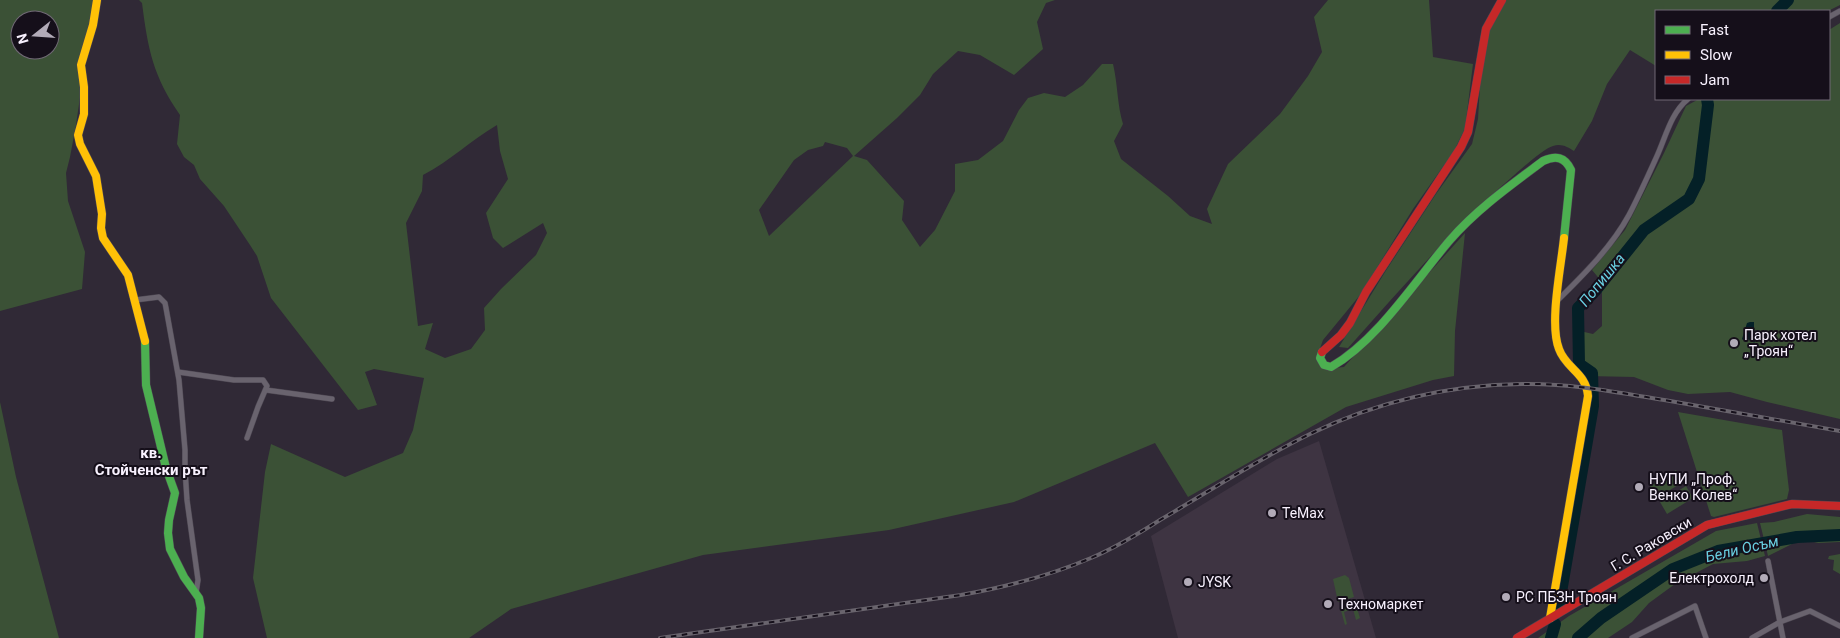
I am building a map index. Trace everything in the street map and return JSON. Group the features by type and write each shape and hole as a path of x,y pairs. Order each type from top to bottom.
{"street":[{"path":"97,0 88,45 82,54 80,65 84,87 84,114 78,135 80,144 96,176 102,214 101,228 103,238 107,246 125,268 145,340 146,385 166,468 175,493 169,520 170,549 177,564 196,593 201,608 198,638"},
{"path":"1502,0 1486,29 1468,132 1461,147 1366,292 1350,323 1341,335 1321,353 1320,358 1324,366 1331,367 1345,359 1391,312 1467,221 1500,194 1543,161 1561,158 1567,162 1571,170 1554,326 1558,346 1564,358 1586,381 1588,396 1550,618"},
{"path":"1557,301 1598,259 1614,239 1629,215 1676,112 1687,100"},
{"path":"135,300 159,297 165,303 178,372 185,450 187,500 198,580 196,593"},
{"path":"178,372 234,380 263,380 267,384 266,390 247,438"},
{"path":"266,390 332,399"},
{"name":"Г. С. Раковски","path":"1517,638 1707,525 1792,504 1840,506"},
{"path":"1768,561 1783,638"},
{"path":"1632,638 1695,606 1706,638"},
{"path":"1752,638 1780,622 1810,611 1840,626"}],"shaded area":[{"path":"1319,441 1376,638 1178,638 1151,536 1277,459"}],"green space":[{"path":"0,0 94,0 76,125 66,173 68,201 85,252 82,289 0,311"},
{"path":"139,0 1055,0 1046,3 1037,22 1043,49 1014,75 980,55 958,51 933,74 920,95 854,156 867,160 904,201 902,220 920,247 935,230 955,191 955,164 978,160 1003,141 1019,110 1028,98 1044,93 1065,97 1083,85 1102,64 1113,64 1115,72 1123,124 1114,141 1121,159 1190,216 1212,224 1207,209 1228,164 1280,114 1308,76 1322,52 1314,17 1328,0 1429,0 1433,57 1473,64 1465,128 1454,151 1413,209 1360,295 1323,340 1316,360 1324,369 1344,367 1465,233 1455,331 1454,376 1433,380 1346,407 1188,497 1155,443 1014,502 889,530 703,555 511,609 469,638 267,638 253,578 265,472 271,444 345,477 403,453 413,430 424,378 374,369 365,372 377,405 358,410 271,298 257,256 224,206 200,179 194,165 184,157 177,144 180,115 164,88 153,62 142,3","holes":["497,125 500,151 508,179 486,213 493,238 503,248 543,223 547,233 536,255 484,308 485,330 471,349 445,358 425,349 433,323 418,326 406,223 422,191 423,175","825,142 847,148 853,156 769,236 759,210 794,160 808,150 823,146"]},
{"path":"1504,0 1840,0 1840,5 1830,10 1655,10 1655,65 1630,50 1607,84 1592,121 1574,151 1564,146 1556,145 1532,160 1447,239 1348,348 1339,347 1436,194 1472,144 1478,119 1482,49 1489,15"},
{"path":"1840,23 1840,419 1730,392 1688,394 1668,390 1634,377 1587,376 1580,358 1580,331 1593,334 1602,326 1602,282 1592,270 1625,230 1686,106 1697,100 1830,100 1830,29"},
{"path":"1588,400 1595,402 1568,579 1561,604 1557,605 1555,603"},
{"path":"0,402 16,477 59,638 0,638"},
{"path":"1678,412 1782,430 1789,490 1787,499 1714,517 1711,516"},
{"path":"1676,470 1683,482 1657,498 1650,486"},
{"path":"1686,486 1693,498 1667,514 1660,502"},
{"path":"1807,514 1840,517 1840,542 1818,543 1802,539 1768,556 1760,523 1774,522"},
{"path":"1757,523 1765,556 1747,561 1713,564 1675,584 1649,603 1632,622 1608,638 1538,638 1569,616 1716,531"},
{"path":"1840,554 1840,574 1833,570 1834,560 1828,559 1829,556"},
{"path":"1345,575 1349,578 1354,597 1338,602 1333,579"},
{"path":"1356,605 1360,618 1356,620 1353,609 1344,612 1347,624 1345,625 1340,607"}],"water":[{"path":"1754,322 1754,334 1759,335 1754,343 1747,339 1742,339 1747,323"}],"waterway":[{"name":"Попишка","path":"1778,10 1788,0"},
{"name":"Попишка","path":"1559,604 1593,406 1592,373 1579,364 1578,308 1595,291 1644,230 1689,199 1699,179 1707,100"},
{"name":"Бели Осъм","path":"1578,638 1601,618 1673,569 1718,551 1797,537 1840,535"},
{"name":"Попишка","path":"1551,638 1555,624"}],"railway":[{"path":"660,638 961,595 1011,585 1043,576 1100,554 1135,536 1253,465 1310,434 1387,404 1440,392 1495,385 1522,384 1578,387 1840,431"}],"traffic: fast":[{"path":"1322,352 1320,358 1324,365 1331,367 1364,342 1395,309 1450,240 1471,218 1543,161 1552,158 1560,158 1566,162 1571,170 1564,238"},
{"path":"145,341 146,385 166,468 175,493 169,520 170,549 184,577 199,598 201,608 199,638"}],"traffic: slow":[{"path":"97,0 93,25 81,65 84,87 84,114 78,135 80,144 96,176 102,214 101,228 103,238 128,275 145,341"},
{"path":"1550,618 1588,396 1584,381 1562,356 1556,338 1555,311 1564,238"}],"traffic: jam":[{"path":"1322,352 1341,335 1350,323 1366,292 1461,147 1468,132 1486,29 1502,0"},
{"path":"1517,638 1707,525 1792,504 1840,506"}],"place":[{"name":"Парк хотел „Троян“","path":"1734,343"},
{"name":"НУПИ „Проф. Венко Колев“","path":"1639,487"},
{"name":"ТеМах","path":"1272,513"},
{"name":"Електрохолд","path":"1764,578"},
{"name":"JYSK","path":"1188,582"},
{"name":"РС ПБЗН Троян","path":"1506,597"},
{"name":"Техномаркет","path":"1328,604"}],"district":[{"name":"кв. Стойченски рът","path":"151,462"}]}
